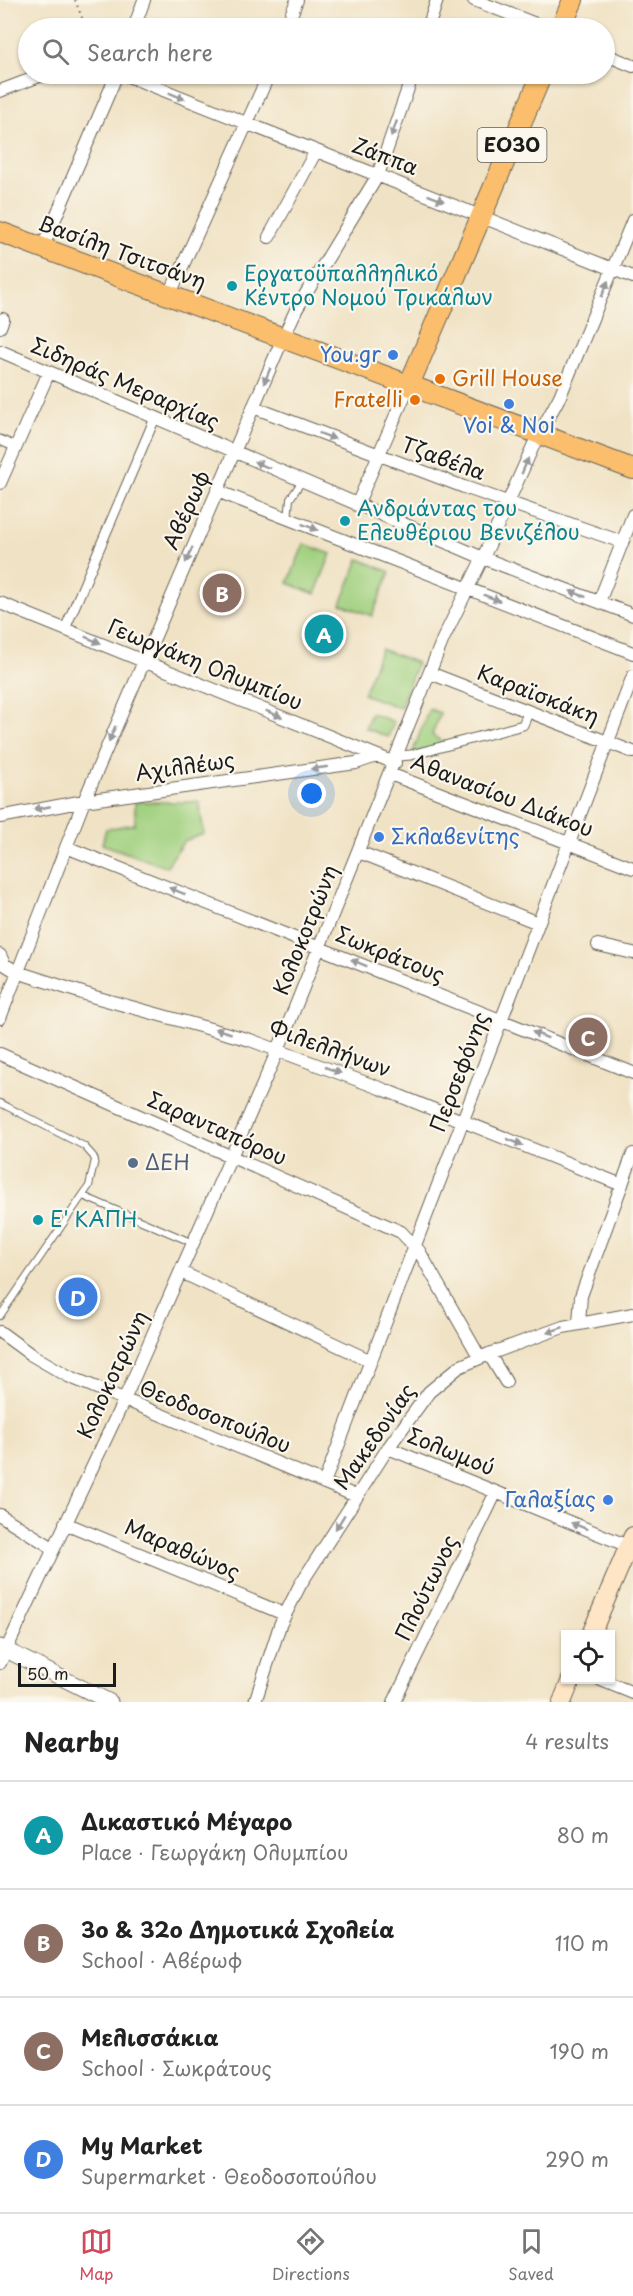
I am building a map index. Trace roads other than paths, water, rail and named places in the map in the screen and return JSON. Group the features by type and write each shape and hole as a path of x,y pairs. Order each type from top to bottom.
{"main road":[{"path":"565,18 573,0"},
{"name":"ΕΟ30","path":"409,385 538,84"},
{"name":"Βασίλη Τσιτσάνη","path":"0,232 633,469"},
{"path":"593,1630 632,1544"},
{"path":"562,1702 569,1684"}],"street":[{"path":"138,18 144,0"},
{"path":"290,18 297,0"},
{"path":"431,18 437,0"},
{"path":"474,0 520,18"},
{"path":"615,59 633,66"},
{"path":"0,91 19,84"},
{"path":"42,249 113,84"},
{"name":"Ζάππα","path":"148,84 633,277"},
{"path":"169,296 265,84"},
{"name":"Αβέρωφ","path":"17,972 84,801 143,660 283,338 296,310 378,175 410,84"},
{"path":"269,237 316,151"},
{"name":"Κολοκοτρώνη","path":"2,1653 124,1400 181,1272 278,1050 466,588 483,558 560,396 633,220"},
{"name":"Σιδηράς Μεραρχίας","path":"0,351 233,453 483,558 633,615"},
{"path":"0,483 49,372"},
{"path":"357,505 409,385"},
{"name":"Τζαβέλα","path":"253,407 378,456 622,542"},
{"path":"65,629 155,418"},
{"path":"0,440 16,447"},
{"path":"217,491 633,653"},
{"path":"599,602 633,515"},
{"name":"Γεωργάκη Ολυμπίου","path":"0,603 394,764"},
{"name":"Καραϊσκάκη","path":"430,674 633,752"},
{"name":"Περσεφόνης","path":"324,1482 633,676"},
{"path":"394,764 411,755 524,725 528,713"},
{"name":"Αχιλλέως","path":"0,817 84,801 356,763 376,756"},
{"name":"Αθανασίου Διάκου","path":"394,764 569,844 633,868"},
{"name":"Σωκράτους","path":"66,848 633,1073"},
{"path":"359,852 538,923"},
{"path":"597,945 633,953"},
{"path":"0,955 4,964 17,972 0,1018"},
{"name":"Φιλελλήνων","path":"17,972 95,997 231,1033 463,1121 622,1185"},
{"name":"Σαρανταπόρου","path":"0,1054 394,1229 415,1245"},
{"path":"579,1323 581,1296 633,1154"},
{"path":"415,1245 485,1356 506,1382"},
{"path":"181,1272 371,1361"},
{"name":"Μακεδονίας","path":"255,1702 284,1614 356,1496 421,1402 435,1386 459,1367 485,1356 579,1323 633,1314"},
{"name":"Θεοδοσοπούλου","path":"0,1332 42,1362 68,1376 356,1496"},
{"name":"Σολωμού","path":"388,1448 632,1544"},
{"name":"Πλούτωνος","path":"394,1702 496,1492"},
{"path":"0,1515 53,1548"},
{"name":"Μαραθώνος","path":"64,1523 284,1614"},
{"path":"2,1653 110,1702"},
{"path":"611,1684 633,1693"}],"lane":[{"path":"288,519 290,499 302,481"},
{"path":"0,1103 89,1150 95,1166 83,1196 0,1316"},
{"path":"83,1196 193,1244"}],"place":[{"name":"Εργατοϋπαλληλικό Κέντρο Νομού Τρικάλων","path":"232,286"},
{"name":"You.gr","path":"393,355"},
{"name":"Grill House","path":"440,379"},
{"name":"Fratelli","path":"415,400"},
{"name":"Voi & Noi","path":"509,404"},
{"name":"Ανδριάντας του Ελευθέριου Βενιζέλου","path":"345,521"},
{"name":"3ο & 32ο Δημοτικά Σχολεία","path":"222,593"},
{"name":"Δικαστικό Μέγαρο","path":"324,634"},
{"name":"Σκλαβενίτης","path":"379,837"},
{"name":"Μελισσάκια","path":"588,1037"},
{"name":"ΔΕΗ","path":"133,1163"},
{"name":"Ε' ΚΑΠΗ","path":"38,1220"},
{"name":"My Market","path":"78,1297"},
{"name":"Γαλαξίας","path":"608,1500"}]}
